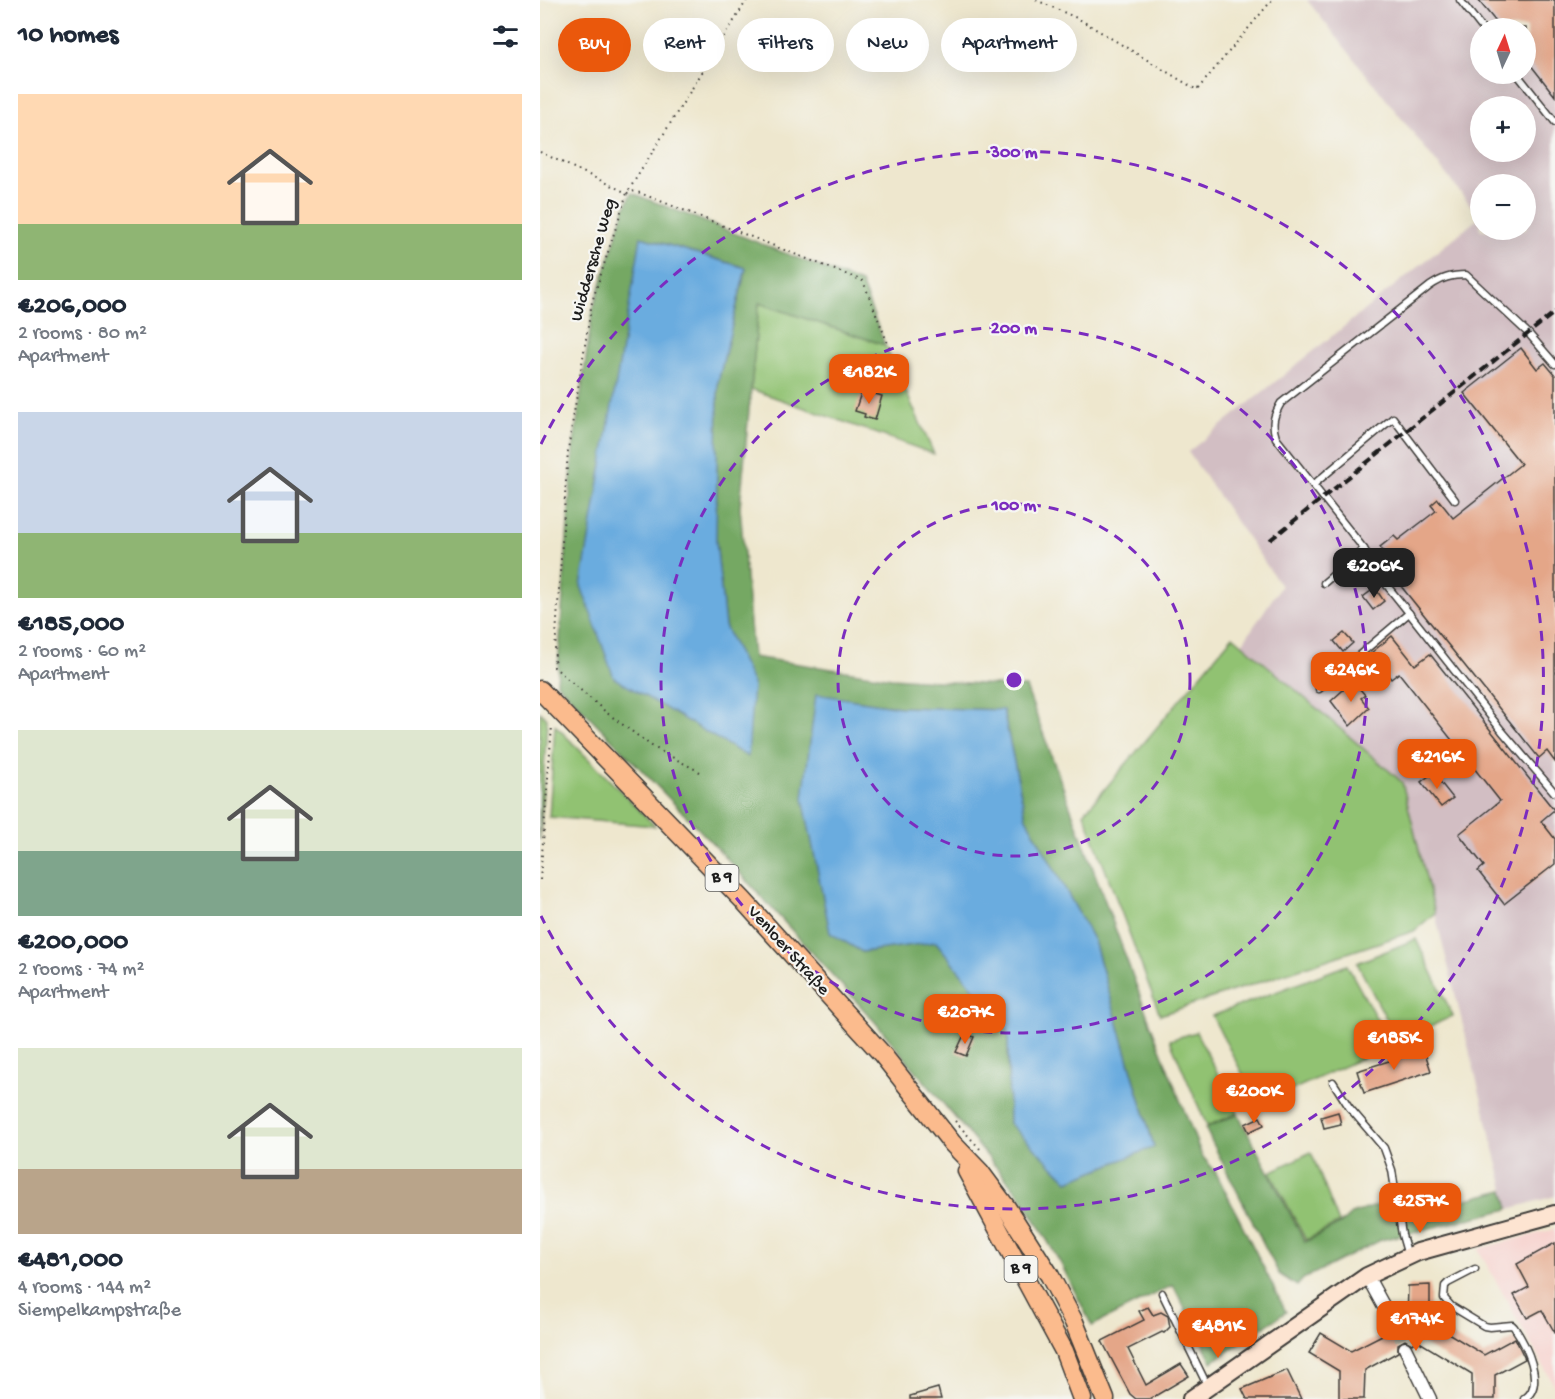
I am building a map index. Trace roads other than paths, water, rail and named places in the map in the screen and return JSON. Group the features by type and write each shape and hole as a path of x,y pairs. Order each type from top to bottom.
{"main road":[{"name":"Venloer Straße","path":"540,690 743,900 882,1054 952,1143 980,1172 1050,1276 1074,1322 1105,1399"},
{"name":"Venloer Straße","path":"952,1143 1064,1351 1082,1399"}],"street":[{"path":"1191,1399 1367,1276 1408,1257 1555,1214"},
{"path":"1367,1276 1396,1329"},
{"path":"1405,1348 1430,1399"}],"lane":[{"path":"1460,0 1474,18"},
{"path":"1525,84 1555,122"},
{"path":"1555,364 1529,333 1466,275 1454,275 1442,278 1281,403 1274,415 1272,427 1276,438 1364,549 1385,583 1502,731 1555,793"},
{"path":"1313,485 1393,418 1455,500"},
{"path":"1324,583 1364,549"},
{"path":"1319,689 1409,612"},
{"path":"1334,1082 1349,1107 1384,1148 1392,1170 1402,1235 1408,1257"},
{"path":"1475,1269 1448,1283 1445,1286 1444,1298 1451,1306 1484,1326 1490,1328 1512,1325 1515,1327 1527,1349 1533,1369 1531,1391 1524,1399"},
{"path":"1162,1293 1208,1387"}],"water":[{"path":"641,237 746,268 718,382 716,541 725,626 753,684 748,757 614,678 581,586"},
{"path":"816,694 900,707 1003,710 1026,818 1094,941 1154,1147 1068,1181 1009,1123 1008,1031 936,942 862,952 830,933 803,798"}],"tunnel":[{"path":"1396,1329 1405,1348"}],"railway":[{"path":"1270,540 1555,312"}]}
